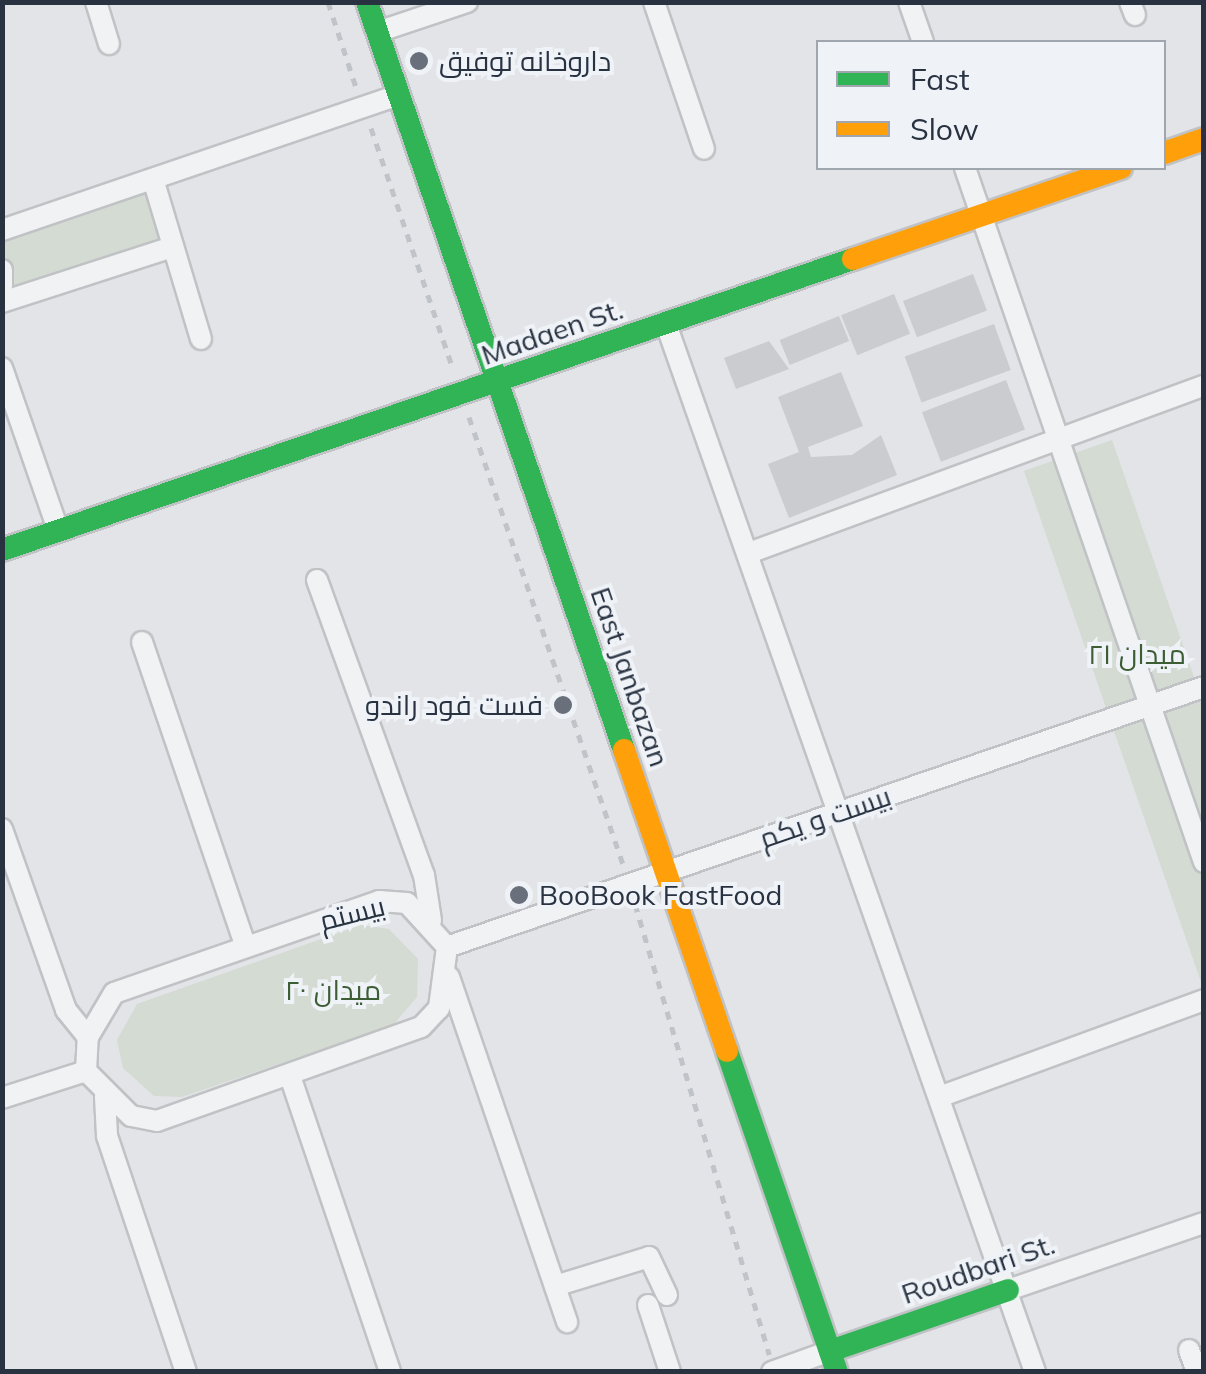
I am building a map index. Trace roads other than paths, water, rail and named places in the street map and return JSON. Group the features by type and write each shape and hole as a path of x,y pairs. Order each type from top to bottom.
{"main road":[{"name":"East Janbazan","path":"367,2 833,1361"},
{"path":"1166,152 1204,139"},
{"name":"Madaen St.","path":"2,550 1115,170"},
{"name":"Roudbari St.","path":"833,1361 1008,1290"}],"street":[{"path":"96,2 109,44"},
{"path":"378,32 467,2"},
{"path":"654,2 704,149"},
{"path":"909,2 922,40"},
{"path":"2,230 399,94"},
{"path":"966,170 1204,862"},
{"path":"153,179 201,340"},
{"path":"2,302 172,247"},
{"path":"2,270 2,286"},
{"path":"666,324 843,811 1036,1372"},
{"path":"2,368 58,530"},
{"path":"749,553 1058,436 1204,386"},
{"path":"317,580 424,874 431,920 448,946 449,977 567,1322"},
{"path":"142,642 245,945"},
{"name":"بیست و یکم","path":"448,946 1204,686"},
{"path":"2,829 66,1010 88,1037"},
{"name":"بیستم","path":"86,1071 88,1037 114,993 379,901 407,902 431,920"},
{"path":"2,1098 86,1071 105,1096 157,1121 421,1027 449,977"},
{"path":"942,1096 1204,1000"},
{"path":"290,1076 390,1372"},
{"path":"105,1096 108,1136 186,1372"},
{"name":"Roudbari St.","path":"1008,1290 1204,1223"},
{"path":"555,1286 648,1257 670,1372"},
{"path":"1190,1350 1197,1372"},
{"name":"Roudbari St.","path":"773,1371 833,1361"}],"place":[{"name":"داروخانه توفیق","path":"419,61"},
{"name":"فست فود راندو","path":"563,705"},
{"name":"BooBook FastFood","path":"519,895"}],"park label":[{"name":"میدان ۲۱","path":"1137,654"},
{"name":"میدان ۲۰","path":"333,990"}]}
